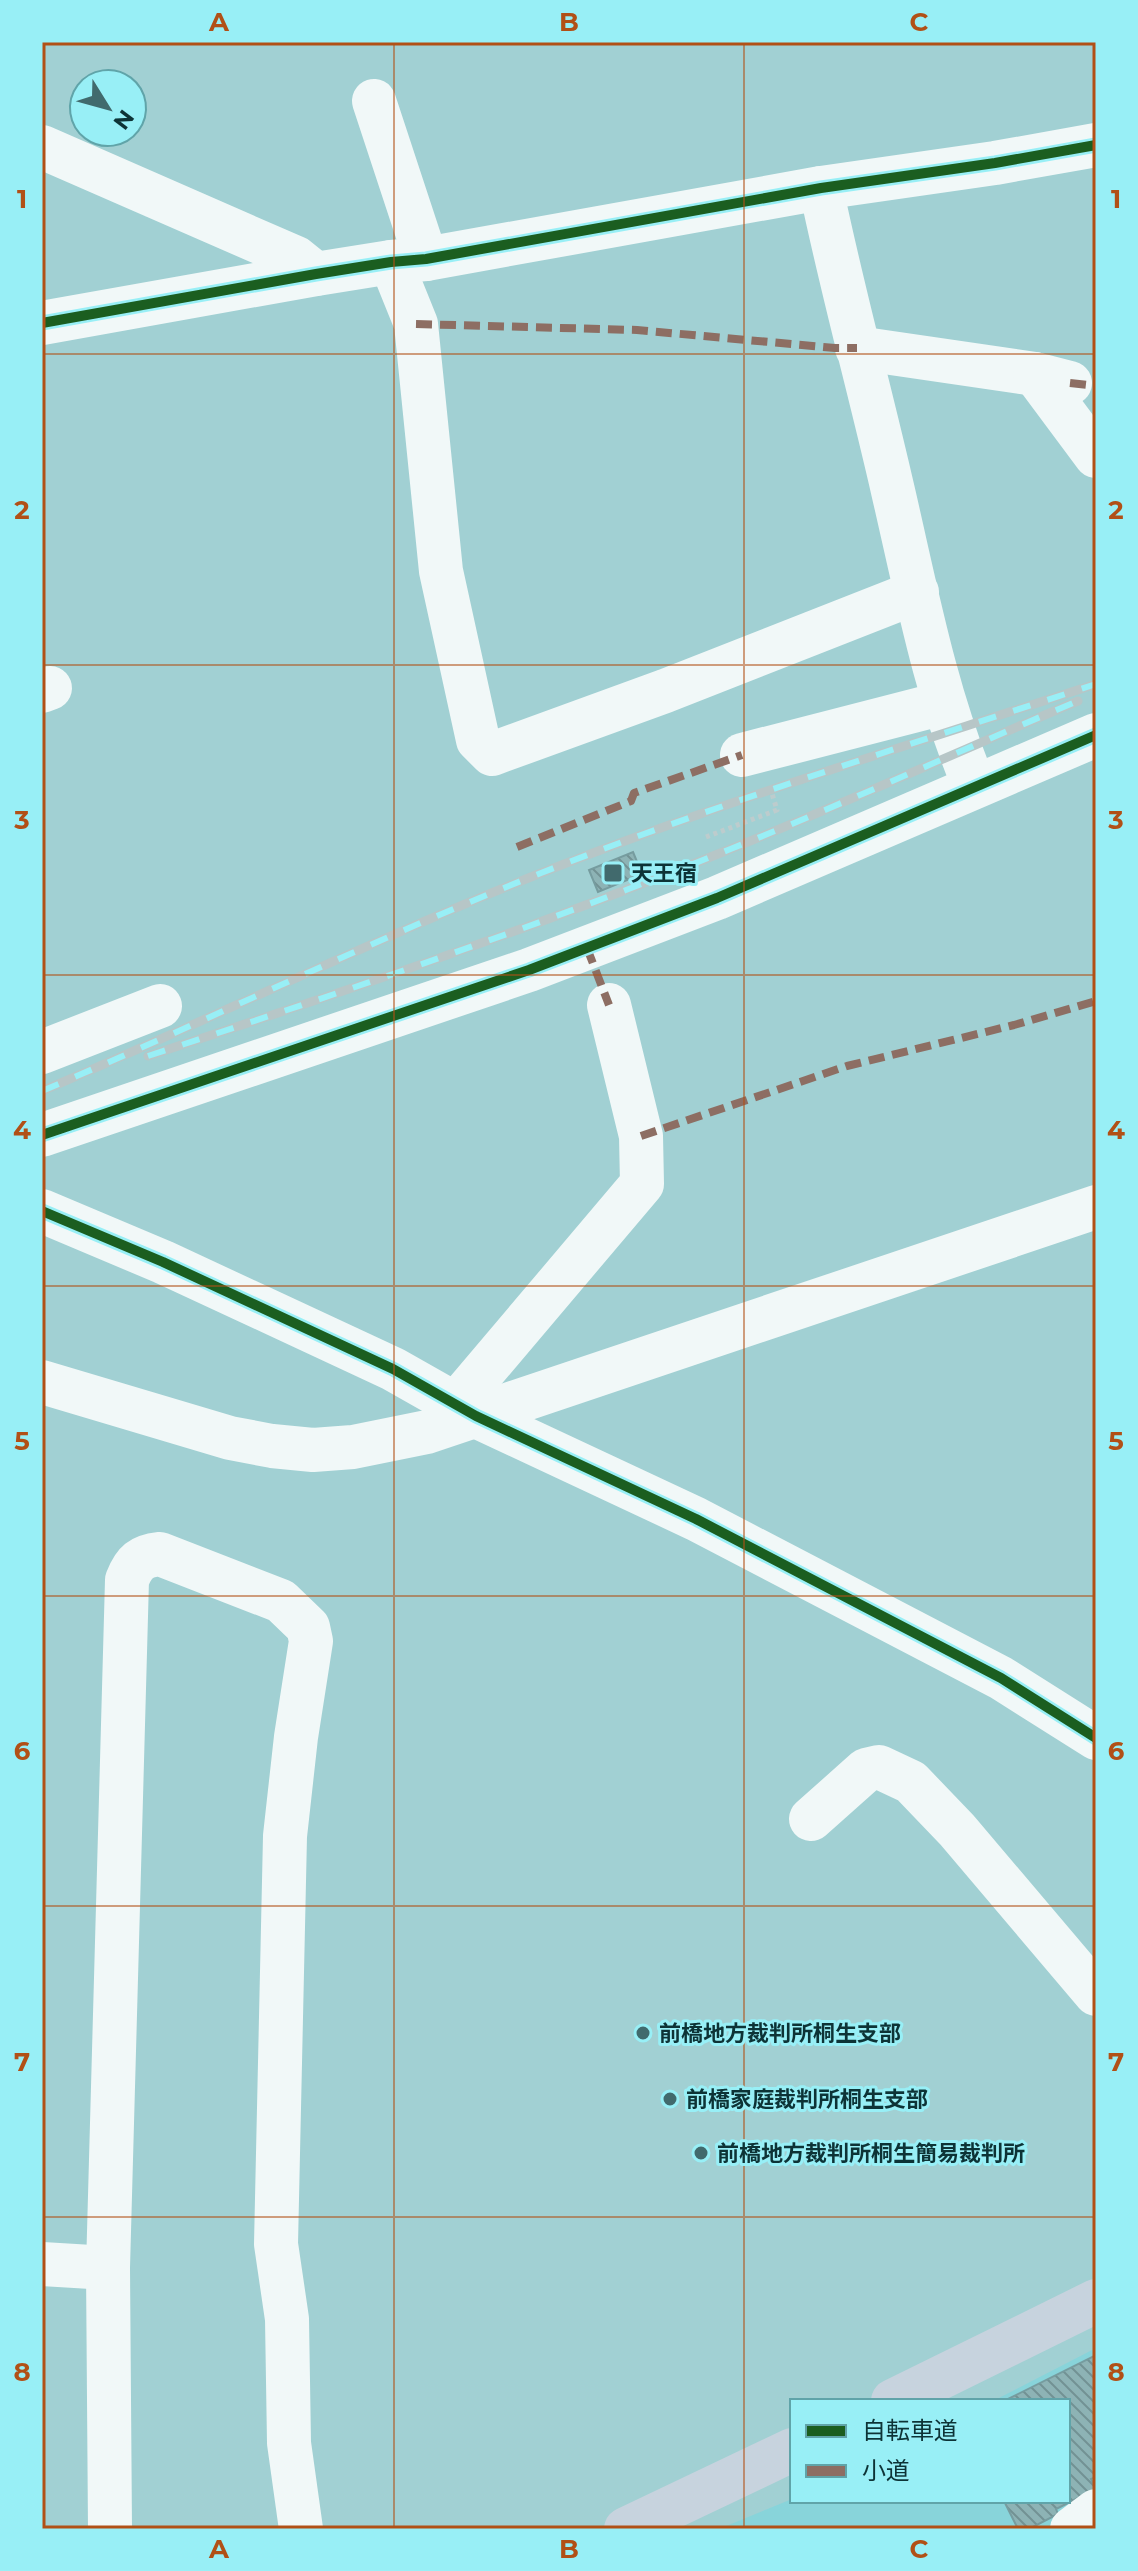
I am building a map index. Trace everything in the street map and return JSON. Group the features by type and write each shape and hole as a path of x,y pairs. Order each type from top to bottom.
{"highway":[{"path":"897,2399 1096,2301"},
{"path":"630,2528 790,2451"}],"street":[{"path":"374,101 408,260 441,571 478,740 492,754 917,592"},
{"path":"42,323 821,188 1096,145"},
{"path":"42,147 296,258 316,274"},
{"path":"821,188 944,703 959,751 974,785"},
{"path":"857,348 1053,379 1096,456"},
{"path":"742,755 944,703"},
{"path":"42,1135 529,970 717,898 1096,735"},
{"path":"465,1411 642,1184 641,1136 609,1005"},
{"path":"47,1037 160,1006"},
{"path":"42,1382 230,1438 300,1449 353,1447 427,1432 465,1411 1096,1207"},
{"path":"42,1211 163,1262 379,1363 465,1411 696,1519 1001,1678 1096,1738"},
{"path":"110,2529 108,2268 127,1580 133,1565 146,1555 160,1554 281,1601 308,1627 311,1641 285,1836 276,2244 287,2319 289,2443 301,2529"},
{"path":"811,1819 866,1770 879,1767 911,1782 957,1830 1096,1994"},
{"path":"42,2264 108,2268"},
{"path":"1072,2529 1096,2511"}],"shaded area":[{"path":"1096,2348 1096,2489 1047,2529 719,2529 790,2500 790,2503 1070,2503 1070,2399 997,2399"}],"building":[{"path":"633,852 642,874 598,892 589,870"},
{"path":"1096,2355 1096,2477 1091,2479 1096,2489 1070,2502 1070,2399 1008,2399"},
{"path":"1005,2503 1068,2503 1056,2509 1058,2514 1029,2529 1018,2529"}],"railway":[{"path":"42,1091 415,925 541,873 748,798 1096,684"},
{"path":"148,1056 584,906 816,814 1078,701"}],"marked path":[{"path":"416,324 637,330 857,348"},
{"path":"1070,383 1096,386"},
{"path":"517,847 631,801 634,793 742,755"},
{"path":"587,948 609,1005"},
{"path":"641,1136 847,1066 1014,1025 1096,1001"}],"cycle path":[{"path":"42,323 316,274 426,259 821,188 1096,145"},
{"path":"42,1135 529,970 717,898 1096,735"},
{"path":"42,1211 163,1262 393,1369 476,1416 696,1519 1001,1678 1096,1738"}],"place":[{"name":"天王宿","path":"613,873"},
{"name":"前橋地方裁判所桐生支部","path":"643,2033"},
{"name":"前橋家庭裁判所桐生支部","path":"670,2099"},
{"name":"前橋地方裁判所桐生簡易裁判所","path":"701,2153"}]}
